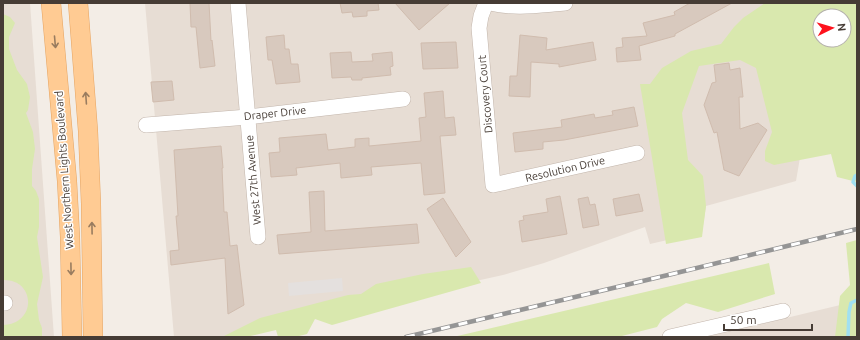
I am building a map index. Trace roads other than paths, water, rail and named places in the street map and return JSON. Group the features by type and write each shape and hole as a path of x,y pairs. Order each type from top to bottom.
{"main road":[{"name":"West Northern Lights Boulevard","path":"51,3 67,181 70,237 72,337"},
{"name":"West Northern Lights Boulevard","path":"78,3 88,131 92,219 93,337"}],"street":[{"name":"West 27th Avenue","path":"238,3 258,237"},
{"name":"Discovery Court","path":"486,3 481,16 479,28 493,185"},
{"path":"490,3 518,7 564,3"},
{"name":"Draper Drive","path":"146,125 404,100"},
{"name":"Resolution Drive","path":"493,185 637,153"},
{"path":"670,337 783,311"}],"waterway":[{"path":"857,175 855,176 853,182 857,186"},
{"path":"848,337 849,312 851,303 857,300"}],"railway":[{"path":"406,337 857,229"}]}
